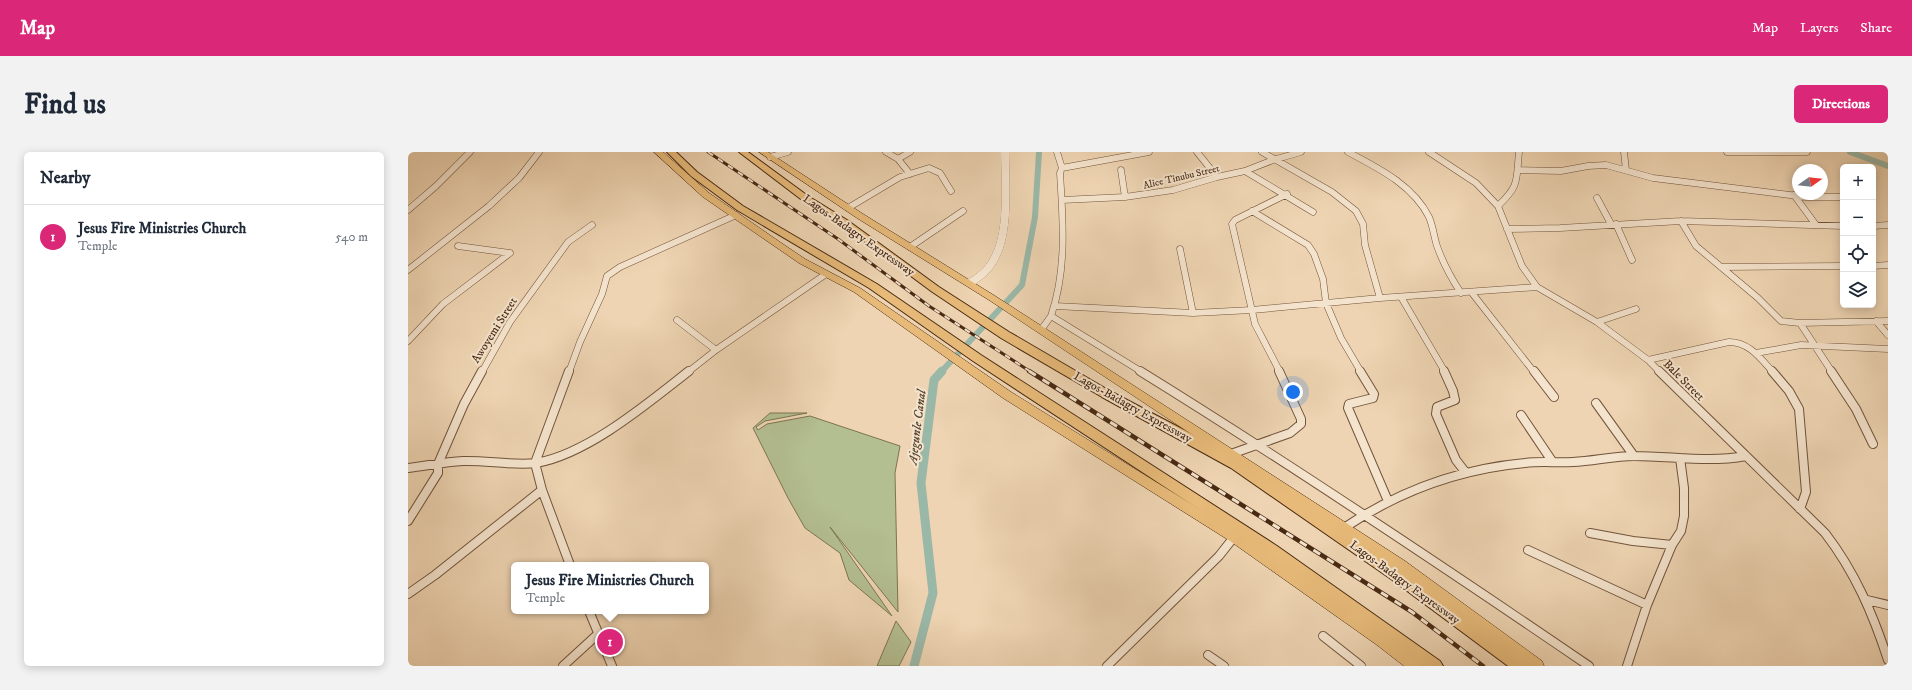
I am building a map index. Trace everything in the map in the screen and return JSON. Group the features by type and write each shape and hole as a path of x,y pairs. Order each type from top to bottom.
{"highway":[{"path":"671,152 694,174 740,208 873,286 951,338 978,358 1272,550 1435,666"},
{"name":"Lagos-Badagry Expressway","path":"743,152 805,198 844,222 935,289 1005,335 1106,394 1236,464 1383,566 1521,666"}],"main road":[{"path":"658,152 706,195 802,261 857,290 1008,395 1234,538 1382,640 1415,666"},
{"name":"Lagos-Badagry Expressway","path":"763,152 848,208 992,298 1400,565 1537,666"}],"street":[{"path":"408,210 441,181 470,152"},
{"path":"408,270 489,206 519,178 539,152"},
{"path":"770,157 788,152"},
{"path":"886,152 898,159 910,174"},
{"path":"898,159 910,152"},
{"path":"970,284 984,273 991,265 1001,240 1004,210 1005,152"},
{"path":"1041,330 1051,316 1055,306 1061,267 1062,200 1060,174 1062,168 1057,152"},
{"path":"1062,168 1149,152"},
{"path":"1197,152 1217,177"},
{"path":"1262,152 1273,160 1330,191 1357,212 1362,221 1365,246 1380,298"},
{"name":"Alice Tinubu Street","path":"1062,200 1125,197 1173,190 1217,177 1245,171 1273,160 1301,152"},
{"path":"1348,152 1375,166 1414,196 1421,204 1429,216 1441,257 1461,293"},
{"name":"Bale Street","path":"1429,152 1476,183 1498,206 1522,266 1537,287 1545,294 1597,322 1648,360 1825,533 1837,548 1867,600 1888,660"},
{"path":"1498,206 1511,194 1516,186 1519,152"},
{"path":"1624,152 1626,170"},
{"path":"1727,152 1807,152"},
{"path":"1518,170 1561,171 1598,165 1626,170 1653,178 1792,195"},
{"path":"848,208 892,182 929,168 937,169 940,172 951,191"},
{"path":"1121,170 1125,197"},
{"path":"1245,171 1287,194 1314,212"},
{"path":"1231,454 1298,428 1301,424 1301,419 1281,374 1255,324 1232,224 1233,221 1287,194"},
{"path":"1828,196 1840,197"},
{"path":"1597,198 1632,260"},
{"path":"1798,200 1816,225"},
{"path":"910,247 963,211"},
{"path":"1252,211 1310,247 1324,279 1326,304 1341,338 1374,394 1373,398 1349,404 1348,408 1388,501"},
{"path":"569,562 542,490 535,463 580,342 602,294 607,276 620,267 736,216"},
{"path":"1681,222 1696,246 1758,298 1781,321 1800,323 1888,321"},
{"path":"1507,228 1560,228 1613,224 1681,222 1840,226"},
{"name":"Awoyemi Street","path":"408,521 430,482 438,473 438,464 468,398 510,322 568,242 592,225"},
{"path":"1876,226 1888,225"},
{"path":"408,340 437,308 510,253 458,246"},
{"path":"1180,249 1193,313"},
{"path":"1876,266 1888,265"},
{"path":"1721,267 1840,266"},
{"path":"408,468 480,461 535,463 561,456 586,445 651,401 716,350 800,290 826,274"},
{"path":"1055,306 1193,313 1252,310 1380,298 1472,293 1537,287"},
{"path":"1472,293 1554,397"},
{"path":"1401,297 1441,365 1453,390 1455,400 1437,407 1436,414 1456,460 1466,473"},
{"path":"1597,322 1636,309"},
{"path":"1051,316 1258,444 1589,666"},
{"path":"677,320 716,350"},
{"path":"1876,321 1888,335"},
{"path":"1800,323 1856,409 1873,444"},
{"path":"1648,360 1729,342 1744,344 1756,353 1789,391 1799,409 1806,492 1800,509"},
{"path":"1756,353 1777,348 1815,345 1888,349"},
{"path":"1596,402 1634,456"},
{"path":"1521,415 1552,461"},
{"path":"1344,528 1364,514 1388,501 1440,480 1466,473 1552,461 1576,462 1634,456 1721,460 1746,456"},
{"path":"1627,666 1647,605 1672,545 1681,531 1684,516 1684,488 1680,458"},
{"path":"408,594 435,575 542,490"},
{"path":"1590,533 1646,543 1672,545"},
{"path":"1107,666 1219,556 1234,538"},
{"path":"1528,550 1647,605"},
{"path":"1867,600 1888,605"},
{"path":"590,614 612,666"},
{"path":"563,666 598,634"},
{"path":"1323,636 1361,666"},
{"path":"1208,655 1224,666"}],"green space":[{"path":"770,413 807,413 765,421 756,427 758,430 767,424 810,416 900,446 895,473 898,612 830,527 892,616 849,580 840,553 805,528 788,498 753,428"},
{"path":"896,621 911,642 899,666 877,666"}],"waterway":[{"name":"Ajegunle Canal","path":"941,372 1022,285 1035,217 1039,152"},
{"name":"Ajegunle Canal","path":"1850,152 1888,166"},
{"name":"Ajegunle Canal","path":"914,666 933,593 921,483 934,380 942,371"}],"railway":[{"path":"708,152 838,239 929,306 1031,372"},
{"path":"1029,371 1412,612 1483,666"}],"place":[{"name":"Jesus Fire Ministries Church","path":"610,642"}]}
